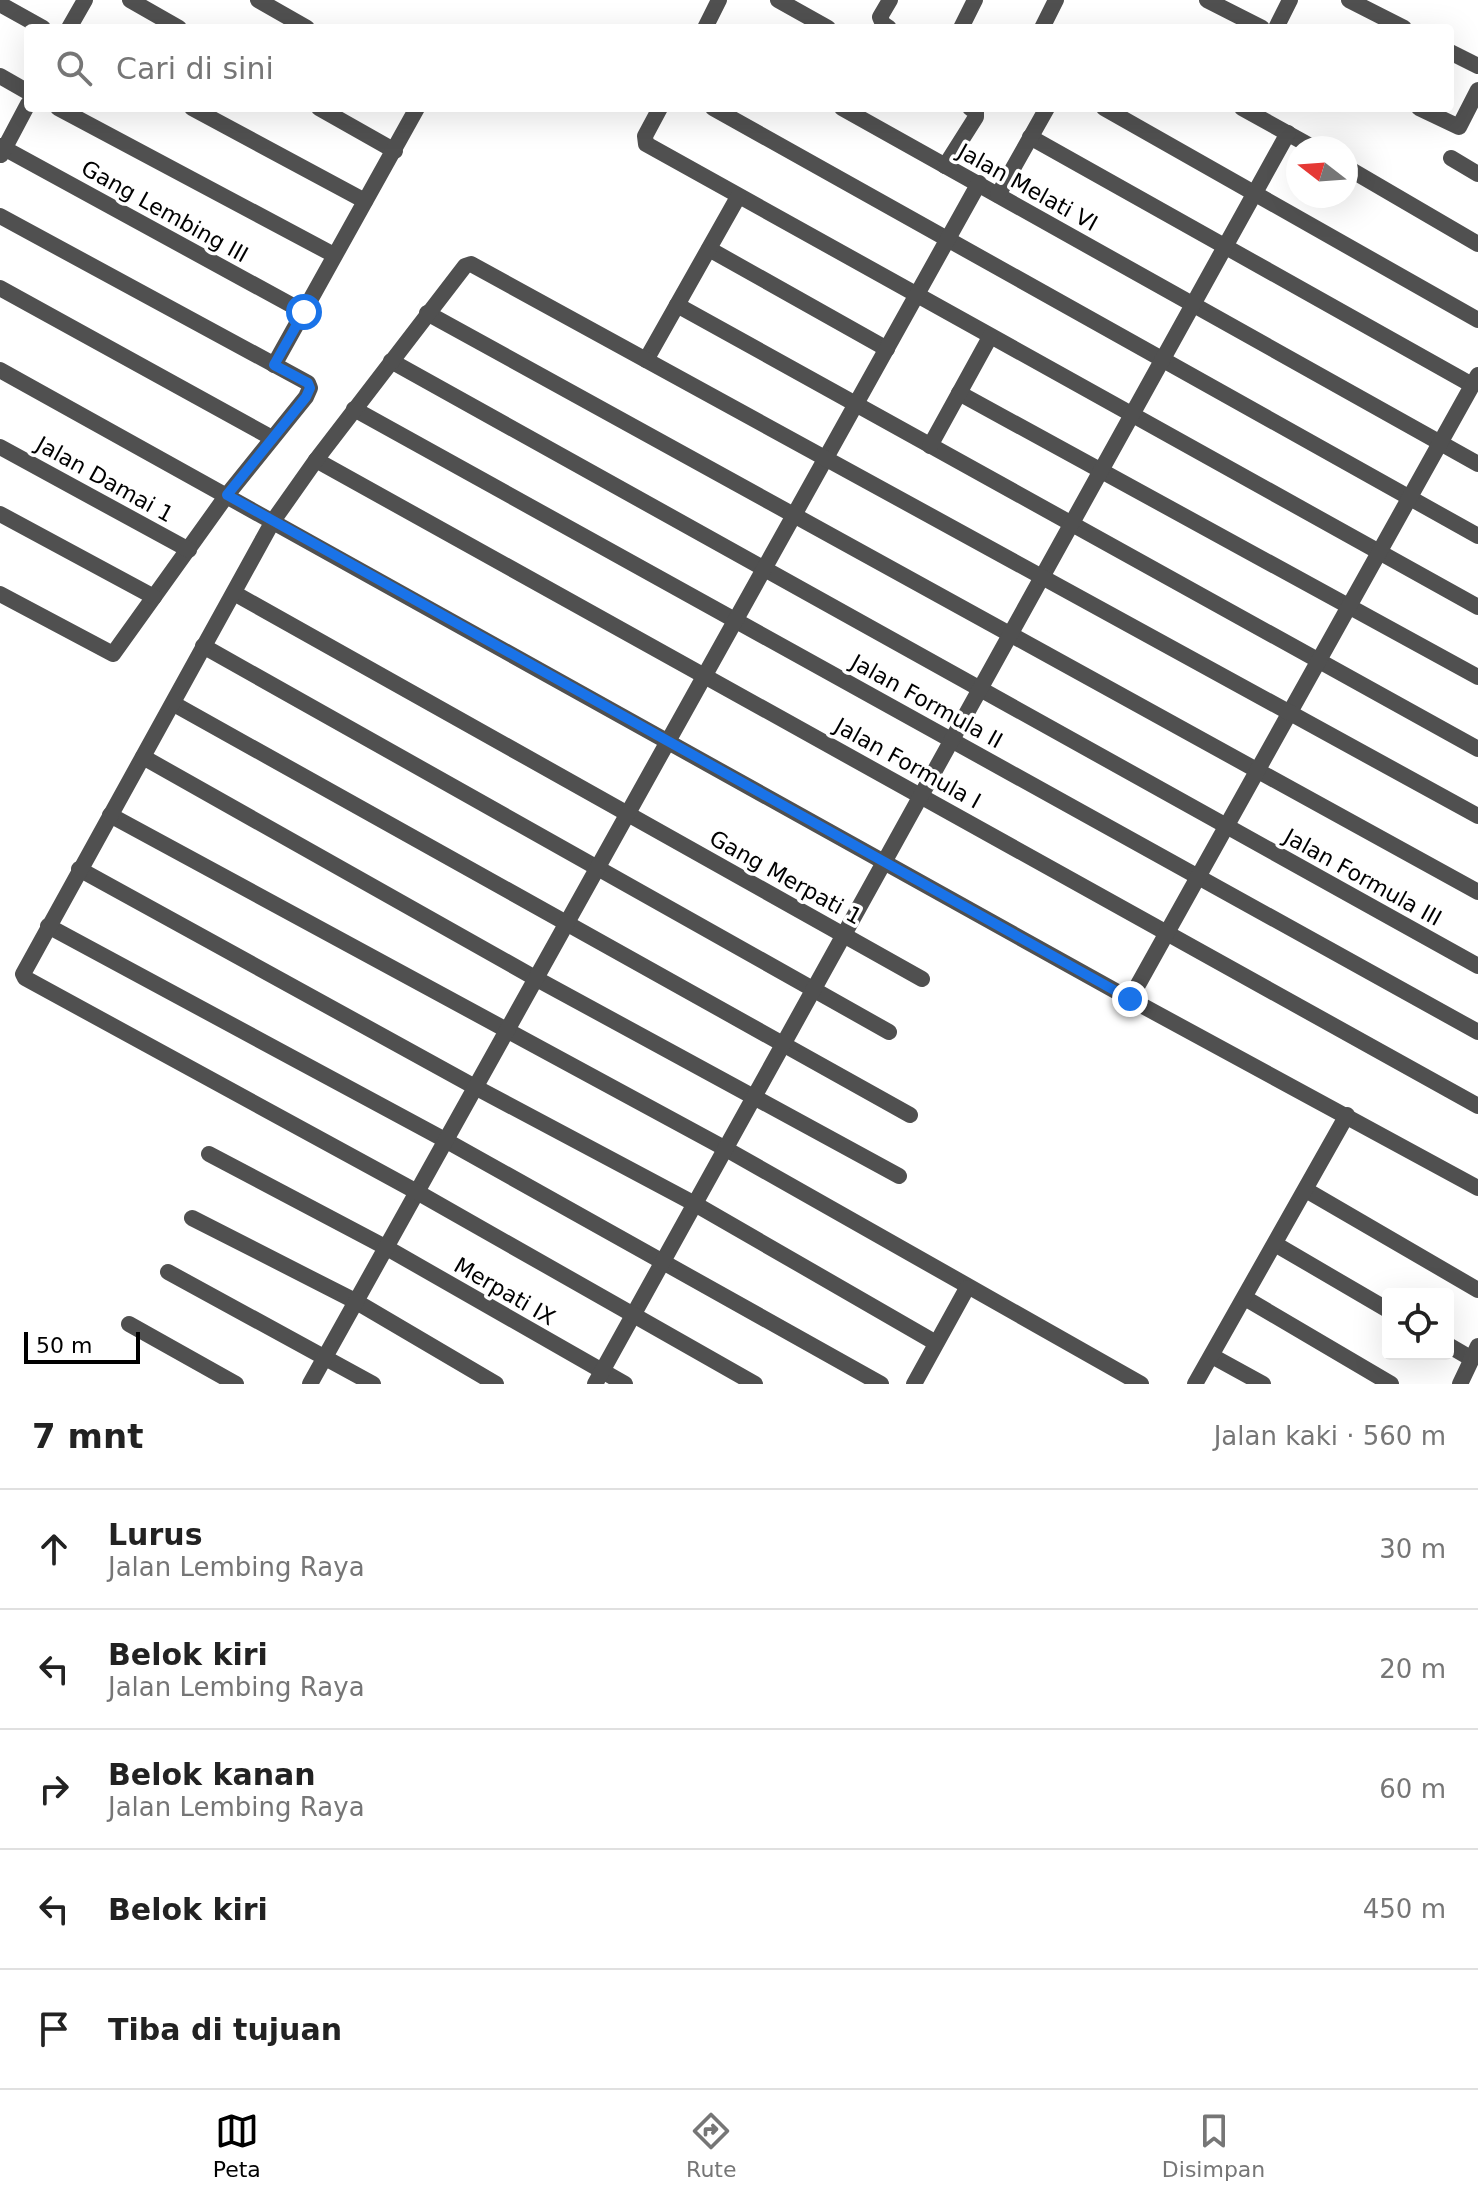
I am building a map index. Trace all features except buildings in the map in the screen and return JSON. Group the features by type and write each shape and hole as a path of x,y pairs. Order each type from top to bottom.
{"street":[{"path":"71,24 85,0"},
{"path":"130,0 172,24"},
{"path":"258,0 300,24"},
{"path":"707,24 719,0"},
{"path":"778,0 821,24"},
{"path":"883,24 880,17 890,0"},
{"path":"963,24 975,0"},
{"path":"1044,24 1056,0"},
{"path":"1207,0 1254,24"},
{"path":"1278,24 1290,0"},
{"path":"1349,0 1396,24"},
{"path":"0,4 36,24"},
{"path":"1454,54 1478,66"},
{"path":"0,76 24,90"},
{"path":"1427,112 1459,127 1478,90"},
{"path":"1,150 24,111"},
{"path":"66,112 334,255"},
{"path":"199,112 365,201"},
{"path":"326,112 395,151"},
{"path":"274,365 415,112"},
{"path":"658,112 645,136 646,144 1478,607"},
{"path":"720,112 1478,536"},
{"name":"Jalan Melati VI","path":"849,112 1478,464"},
{"path":"945,166 976,117 976,112"},
{"path":"998,195 1045,112"},
{"path":"1111,112 1478,320"},
{"path":"1249,112 1293,136"},
{"path":"598,1378 1288,133"},
{"path":"1030,137 1224,246 1475,380 1130,999"},
{"name":"Gang Lembing III","path":"1,150 304,312"},
{"path":"1451,158 1478,174"},
{"path":"1358,174 1478,244"},
{"path":"310,1384 979,183"},
{"path":"646,360 738,197"},
{"path":"0,216 308,383 310,388 272,438 233,499 189,550 113,654 0,594"},
{"path":"709,249 887,349"},
{"path":"755,1384 417,1192 25,978 24,969 234,593 267,518 316,460 465,266 471,264 1478,816"},
{"path":"0,288 272,438"},
{"path":"677,305 1478,749"},
{"path":"427,313 1478,892"},
{"path":"930,446 990,337"},
{"name":"Jalan Formula III","path":"391,361 1478,966"},
{"path":"0,370 1130,999 1478,1188"},
{"path":"959,393 1478,677"},
{"name":"Jalan Formula II","path":"354,409 1478,1032"},
{"name":"Jalan Damai 1","path":"0,447 189,550"},
{"name":"Jalan Formula I","path":"316,460 1478,1106"},
{"path":"0,514 154,597"},
{"name":"Gang Merpati 1","path":"234,593 922,979"},
{"path":"203,646 889,1032"},
{"path":"174,704 910,1115"},
{"path":"143,757 535,978 899,1176"},
{"path":"110,815 726,1149 1141,1384"},
{"path":"79,869 695,1204 936,1343"},
{"path":"48,926 445,1140 881,1384"},
{"path":"1195,1384 1347,1115"},
{"name":"Merpati IX","path":"209,1154 387,1248 598,1378 625,1384"},
{"path":"1306,1190 1478,1290"},
{"path":"192,1218 355,1301 496,1384"},
{"path":"1275,1244 1382,1306"},
{"path":"168,1272 373,1384"},
{"path":"914,1384 967,1288"},
{"path":"1245,1298 1391,1384"},
{"path":"129,1324 236,1384"},
{"path":"1454,1347 1475,1352 1460,1384"},
{"path":"1212,1356 1263,1384"}],"route":[{"path":"304,312 274,365 308,383 310,388 227,495 1130,999"}]}
